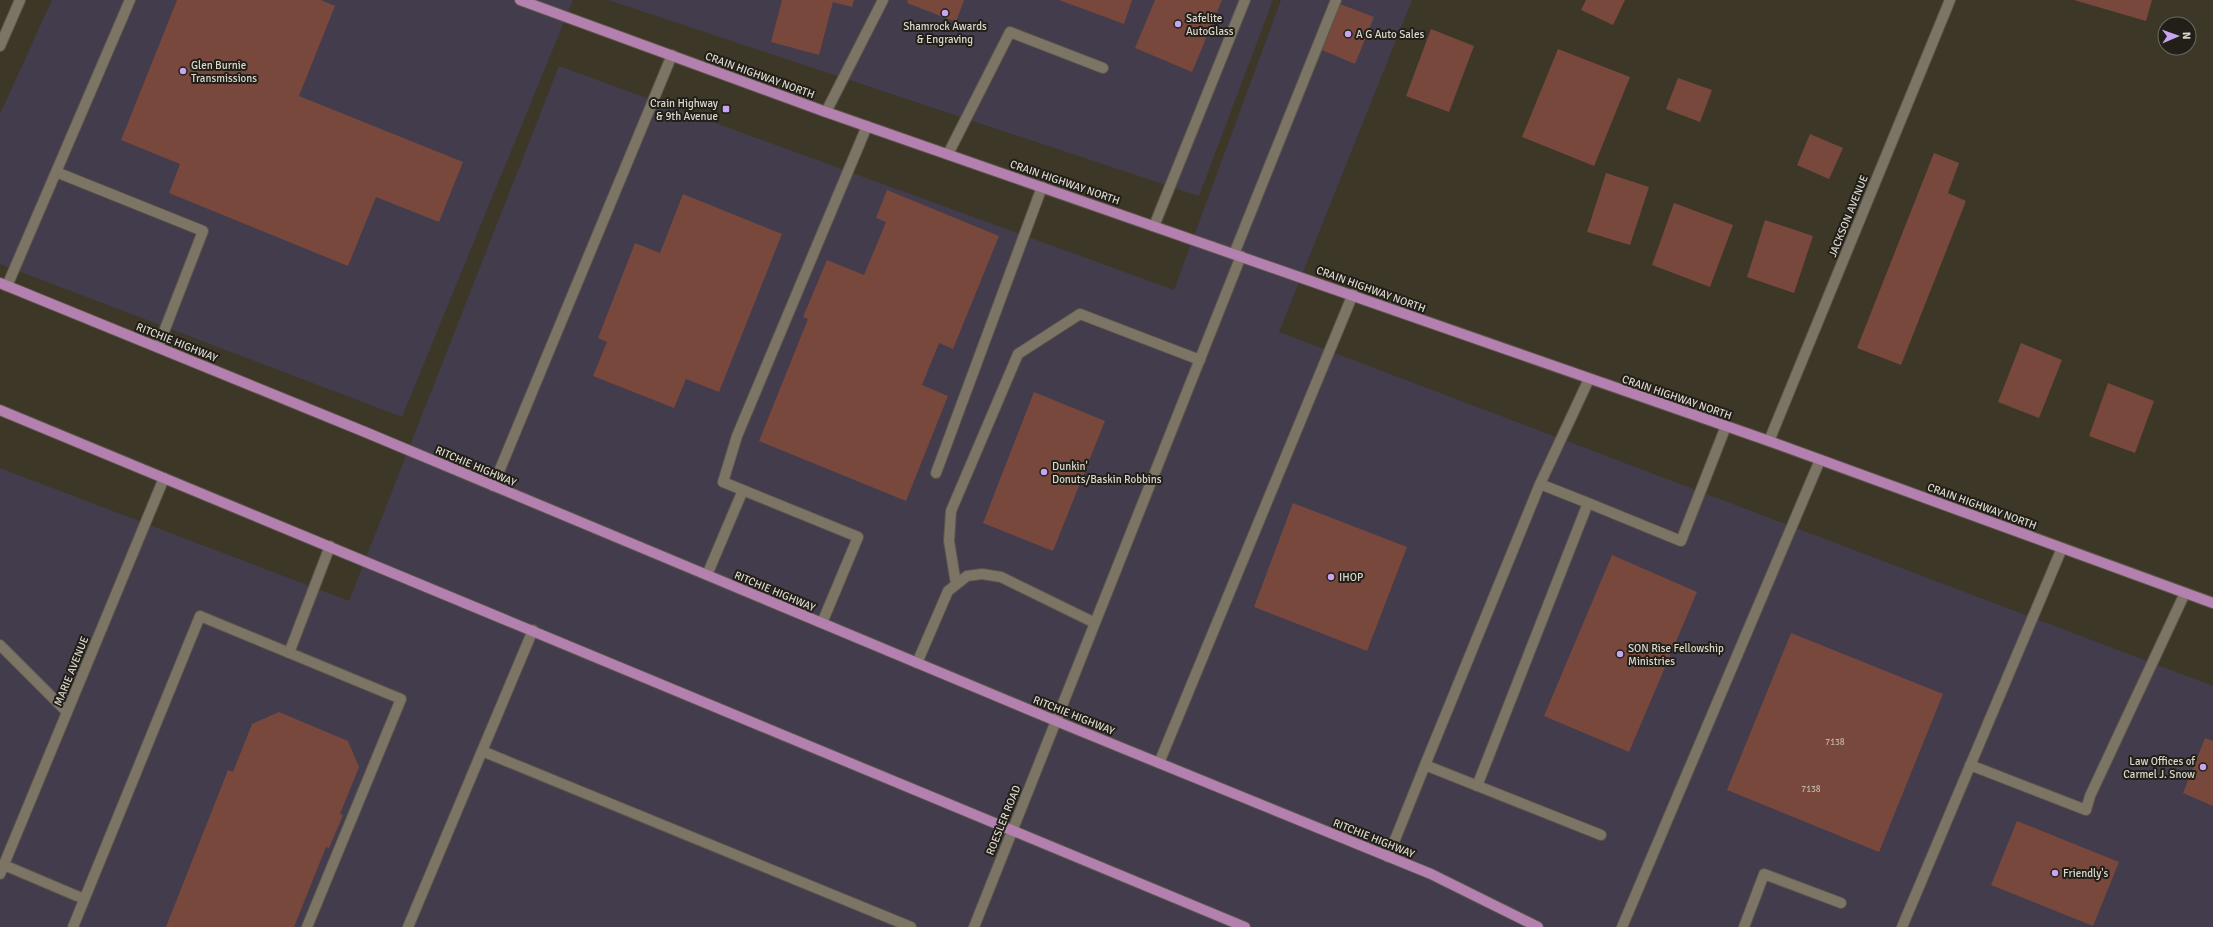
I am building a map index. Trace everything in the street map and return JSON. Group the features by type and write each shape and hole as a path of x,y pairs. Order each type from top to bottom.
{"main road":[{"name":"CRAIN HIGHWAY NORTH","path":"520,0 826,112 1353,294 1589,379 1769,441 2213,603"},
{"name":"RITCHIE HIGHWAY","path":"4,284 494,486 1056,721 1432,874 1538,927"},
{"path":"0,410 533,630 1245,927"}],"street":[{"path":"0,46 20,0"},
{"path":"4,284 56,172 130,0"},
{"path":"826,112 883,0"},
{"path":"1154,226 1245,0"},
{"name":"ROESLER ROAD","path":"974,927 1200,360 1238,255 1336,0"},
{"name":"JACKSON AVENUE","path":"1769,441 1950,0"},
{"path":"948,154 1010,32 1103,68"},
{"path":"494,486 672,55"},
{"path":"822,624 858,537 723,482 737,436 867,126"},
{"path":"56,172 203,231 158,347"},
{"path":"936,473 1042,187"},
{"path":"1159,763 1353,294"},
{"path":"956,584 948,541 950,511 1018,354 1080,314 1200,360"},
{"path":"1388,857 1540,484 1589,379"},
{"path":"1540,484 1681,540 1726,426"},
{"path":"1622,927 1820,460"},
{"name":"MARIE AVENUE","path":"2,869 164,478"},
{"path":"707,576 743,490"},
{"path":"1477,786 1588,503"},
{"path":"288,653 330,546"},
{"path":"1902,927 2062,548"},
{"path":"917,663 948,591 967,576 982,574 1001,577 1095,623"},
{"path":"1970,765 2086,810 2090,796 2185,593"},
{"path":"73,927 200,616 401,699 308,927"},
{"path":"408,927 533,630"},
{"path":"0,645 67,712"},
{"path":"482,751 911,927"},
{"path":"1425,765 1601,835"},
{"path":"2,869 84,899"},
{"path":"1744,927 1764,874 1841,903"}],"shaded area":[{"path":"52,0 573,0 402,417 0,264 0,114"},
{"path":"608,0 1273,0 1199,196"},
{"path":"1281,0 1412,0 1279,332 2213,686 2213,927 0,927 0,468 349,601 559,66 1174,290"}],"building":[{"path":"177,0 321,0 335,6 299,96 463,162 439,222 376,197 348,266 169,193 180,164 121,140"},
{"path":"782,0 854,0 852,7 833,2 819,55 771,42"},
{"name":"Shamrock Awards & Engraving","path":"908,0 964,0 956,22 907,3"},
{"path":"1059,0 1132,0 1124,24"},
{"name":"Safelite AutoGlass","path":"1155,0 1222,0 1192,72 1135,48"},
{"path":"1586,0 1625,0 1613,25 1581,10"},
{"path":"2074,0 2152,0 2146,21"},
{"name":"A G Auto Sales","path":"1340,4 1374,17 1355,64 1322,50"},
{"path":"1431,29 1474,46 1449,112 1406,96"},
{"path":"1558,49 1630,77 1594,166 1522,137"},
{"path":"1678,78 1712,90 1700,122 1666,109"},
{"path":"1810,134 1843,148 1829,179 1797,165"},
{"path":"1934,153 1959,163 1948,193 1966,201 1901,365 1857,348"},
{"path":"1606,173 1649,187 1630,245 1587,232"},
{"path":"887,190 999,236 953,349 939,343 922,385 948,396 906,501 759,441 808,319 803,317 827,260 864,275 886,222 876,218"},
{"path":"683,194 782,234 719,392 686,379 674,408 593,376 607,342 598,338 635,243 660,253"},
{"path":"1674,203 1733,225 1710,287 1652,265"},
{"path":"1765,220 1813,236 1794,293 1747,277"},
{"path":"2021,343 2062,360 2039,418 1998,402"},
{"path":"2108,383 2154,401 2135,453 2089,436"},
{"name":"Dunkin' Donuts/Baskin Robbins","path":"1034,392 1105,421 1053,551 983,523"},
{"name":"IHOP","path":"1293,503 1407,547 1367,651 1254,607"},
{"name":"SON Rise Fellowship Ministries","path":"1612,555 1697,592 1629,752 1544,716"},
{"path":"1791,633 1943,694 1879,852 1727,790"},
{"path":"279,712 348,741 359,767 340,814 343,815 329,848 326,847 294,927 166,927 228,770 233,772 252,724"},
{"name":"Law Offices of Carmel J. Snow","path":"2205,738 2213,741 2213,806 2183,793"},
{"name":"Friendly's","path":"2017,821 2119,862 2093,926 1991,885"}],"place":[{"name":"Shamrock Awards & Engraving","path":"945,13"},
{"name":"Safelite AutoGlass","path":"1178,24"},
{"name":"A G Auto Sales","path":"1348,34"},
{"name":"Glen Burnie Transmissions","path":"183,71"},
{"name":"Crain Highway & 9th Avenue","path":"726,109"},
{"name":"Dunkin' Donuts/Baskin Robbins","path":"1044,472"},
{"name":"IHOP","path":"1331,577"},
{"name":"SON Rise Fellowship Ministries","path":"1620,654"},
{"name":"Law Offices of Carmel J. Snow","path":"2203,767"},
{"name":"Friendly's","path":"2055,873"}]}
